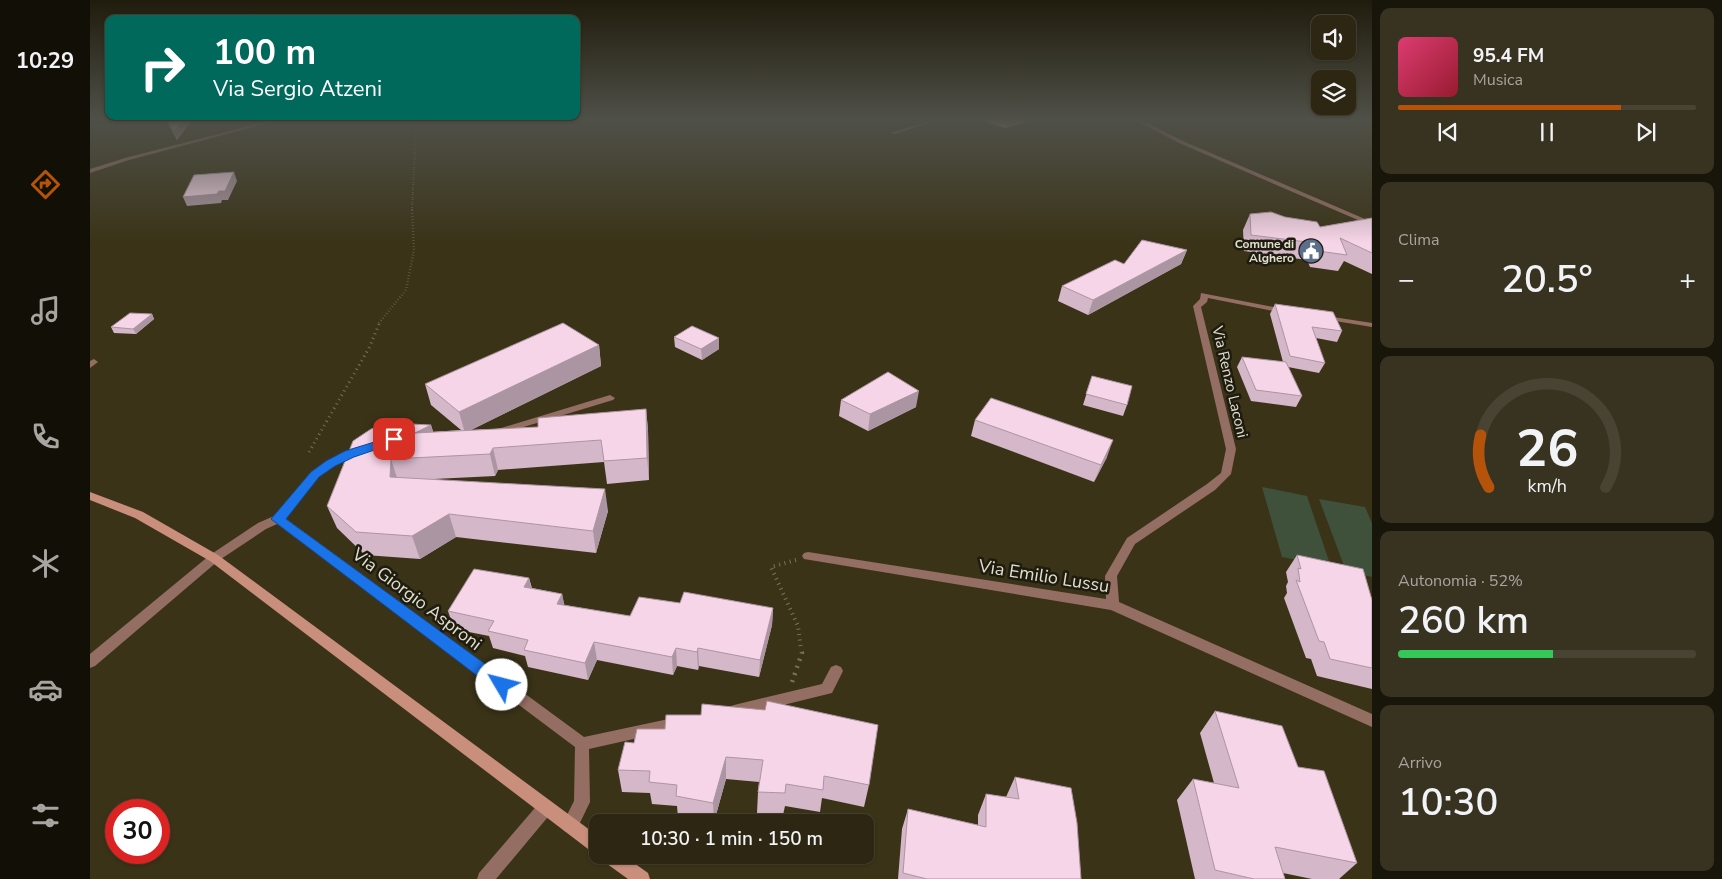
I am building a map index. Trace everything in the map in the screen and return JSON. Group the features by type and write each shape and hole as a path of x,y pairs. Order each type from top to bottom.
{"main road":[{"path":"90,496 139,515 214,558 589,839"},
{"path":"621,864 642,879"}],"street":[{"path":"90,171 121,161"},
{"path":"1227,161 1372,224"},
{"name":"Via Renzo Laconi","path":"1113,604 1111,576 1131,541 1211,487 1226,474 1231,449 1197,306 1204,300 1204,295 1296,313"},
{"path":"1314,316 1372,325"},
{"path":"494,434 610,398"},
{"path":"90,662 214,558 262,526 278,519 315,474 343,457 372,446"},
{"name":"Via Giorgio Asproni","path":"278,519 582,744"},
{"name":"Via Emilio Lussu","path":"808,556 1113,604 1372,721"},
{"path":"718,714 827,689 836,671"},
{"path":"570,825 582,802 582,744 689,721"},
{"path":"485,879 546,807"}],"path":[{"path":"309,452 369,348 377,325 406,290 414,250 412,217 415,161"},
{"path":"786,699 802,653 798,626 771,567 808,556"}],"green space":[{"path":"1262,487 1307,496 1331,567 1282,557"},
{"path":"1319,499 1365,507 1372,523 1372,577 1346,571"}],"building":[{"path":"234,172 225,191 219,191 217,194 183,197 194,175"},
{"path":"1271,212 1285,217 1317,222 1320,227 1372,218 1372,253 1340,238 1347,255 1318,251 1315,243 1251,235 1250,214"},
{"path":"1142,240 1187,250 1093,300 1062,286 1115,260 1124,264"},
{"path":"1275,304 1333,312 1342,331 1312,327 1325,363 1290,356"},
{"path":"130,313 152,314 133,329 111,327"},
{"path":"563,323 599,345 459,412 425,384"},
{"path":"692,326 719,338 701,349 674,337"},
{"path":"1242,357 1286,362 1302,396 1256,390"},
{"path":"888,372 919,391 870,414 841,400"},
{"path":"1092,376 1132,386 1127,405 1086,394"},
{"path":"991,398 1113,440 1101,465 975,420"},
{"path":"646,409 647,458 604,461 601,440 493,448 490,454 391,459 390,477 605,489 593,531 449,514 412,536 356,532 327,506 353,441 371,429 389,423 431,425 415,433 538,427 538,418"},
{"path":"1297,555 1363,569 1372,600 1372,668 1330,659 1324,642 1319,641 1296,580 1300,582 1298,568 1301,569"},
{"path":"474,569 529,578 524,587 562,594 557,604 630,616 639,597 680,603 684,592 773,608 760,660 698,648 697,652 676,648 672,657 594,642 585,663 524,650 528,640 488,631 494,621 448,611"},
{"path":"767,701 878,725 869,785 824,776 823,790 786,784 785,793 758,792 763,760 726,757 713,803 676,796 677,785 649,782 650,771 618,770 625,742 634,743 637,729 665,729 666,715 701,715 702,704 765,710"},
{"path":"1215,711 1282,726 1298,767 1324,771 1357,863 1275,847 1285,879 1254,879 1215,870 1193,779 1239,788"},
{"path":"1015,777 1071,788 1077,823 1081,879 927,879 903,873 908,809 986,827 986,794 1019,799"}],"place":[{"name":"Comune di Alghero","path":"1311,251"}],"route":[{"path":"394,439 350,454 315,474 278,519 502,685"}]}
